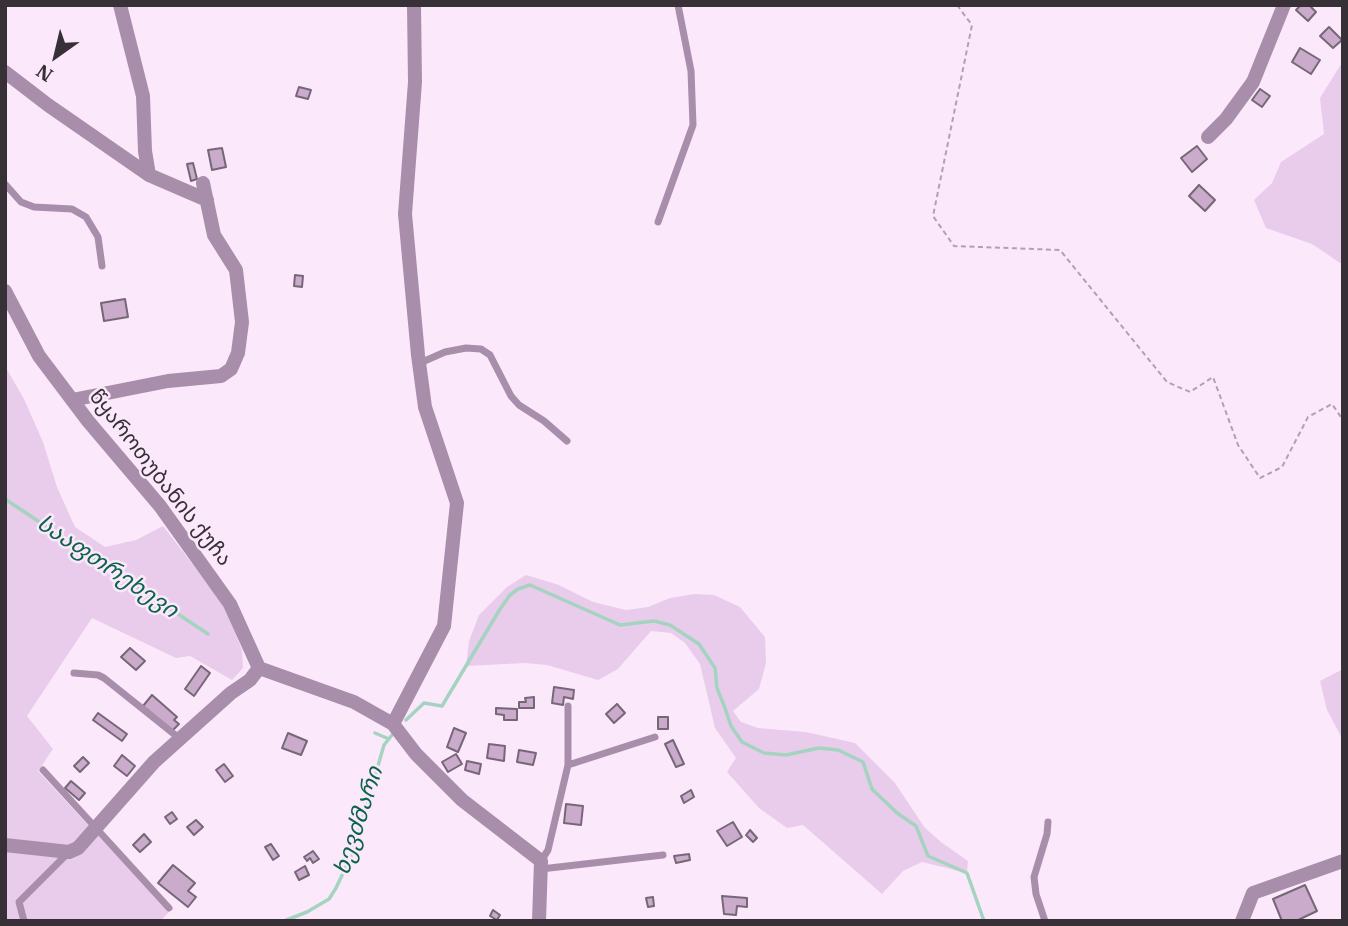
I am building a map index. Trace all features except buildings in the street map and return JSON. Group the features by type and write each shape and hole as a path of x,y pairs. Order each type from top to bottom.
{"street":[{"path":"120,5 144,96 145,151 149,175"},
{"path":"393,724 444,626 457,503 425,407 405,214 415,82 414,5"},
{"path":"1208,137 1226,119 1253,82 1284,5"},
{"path":"5,72 149,175 206,200"},
{"path":"72,400 168,381 221,376 231,369 238,353 242,322 236,270 214,235 203,183"},
{"name":"წყაროთუბანის ქუჩა","path":"5,291 39,356 160,506 230,604 259,668"},
{"path":"5,845 69,852 78,848 154,762 231,693 250,680 259,668 354,702 393,724 416,754 462,800 541,865 539,921"},
{"path":"1242,921 1253,894 1343,861"}],"lane":[{"path":"658,222 693,125 691,71 678,5"},
{"path":"5,184 21,202 34,207 72,209 86,218 98,237 102,266"},
{"path":"419,363 445,352 466,348 481,349 491,355 511,396 519,405 544,421 567,441"},
{"path":"74,673 104,678 179,738"},
{"path":"568,706 568,765 548,850 541,865 663,855"},
{"path":"568,765 655,737"},
{"path":"43,770 169,908"},
{"path":"1045,921 1036,894 1034,877 1048,822"},
{"path":"24,921 19,902 69,852"}],"path":[{"path":"957,5 972,24 933,216 954,246 1060,250 1167,382 1190,392 1213,377 1238,445 1260,478 1282,467 1308,417 1332,404 1343,420"}],"shaded area":[{"path":"1343,61 1343,265 1312,244 1266,228 1254,200 1272,183 1281,162 1324,134 1320,98"},
{"path":"5,366 24,399 43,442 57,487 75,527 105,547 136,540 163,526 225,606 242,650 243,668 232,680 190,656 176,658 92,618 27,716 53,749 38,771 169,912 160,921 5,921"},
{"path":"526,575 559,585 593,602 626,610 648,607 670,598 694,594 714,595 740,607 765,637 766,663 759,689 733,711 741,722 758,728 806,732 855,743 895,783 925,828 968,861 967,873 922,862 903,871 882,894 803,825 787,828 759,808 727,772 736,758 715,728 700,664 685,643 671,633 651,631 618,669 598,680 547,665 525,663 466,666 469,641 479,615 507,587"},
{"path":"1343,669 1343,740 1327,710 1320,681"}],"waterway":[{"name":"სააფთრეხევი","path":"5,499 208,634"},
{"name":"ხევძმარი","path":"406,720 424,703 442,706 500,609 518,589 530,585 620,625 654,621 670,625 699,644 715,668 717,688 731,726 742,742 764,753 786,755 819,748 838,750 863,762 872,789 897,813 916,826 928,856 967,873 984,921"},
{"name":"სააფთრეხევი","path":"375,733 389,739"},
{"name":"ხევძმარი","path":"284,921 329,899 336,888 353,852 384,745 392,735"}]}
